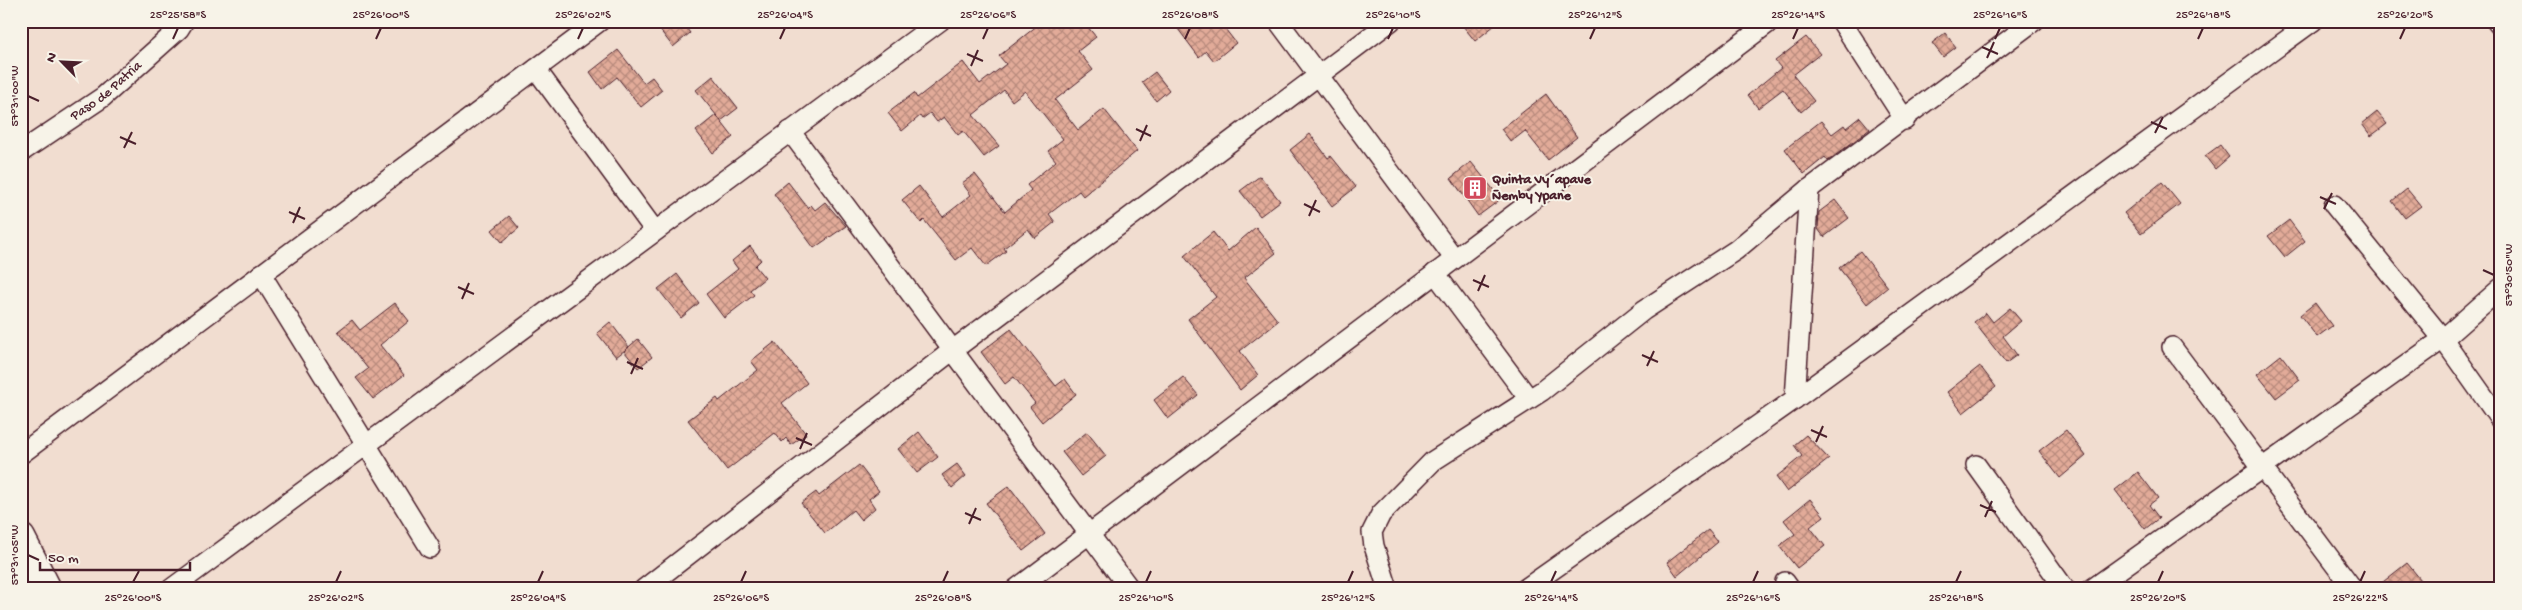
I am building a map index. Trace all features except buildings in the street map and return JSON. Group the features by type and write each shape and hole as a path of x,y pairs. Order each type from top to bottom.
{"main road":[{"path":"21,538 35,577"}],"street":[{"name":"Paso de Patria","path":"21,152 103,97 179,29 184,21"},
{"path":"21,454 600,21"},
{"path":"171,589 366,443 940,21"},
{"path":"1278,21 1454,258"},
{"path":"644,589 953,350 1392,21"},
{"path":"1016,589 1771,21"},
{"path":"1841,21 1905,120"},
{"path":"1388,589 1374,546 1372,532 1381,514 1433,461 1530,399 1644,310 1736,250 1809,190 1905,120 2034,21"},
{"path":"1525,589 1795,400 2313,21"},
{"path":"2496,21 2501,27"},
{"path":"536,69 655,231"},
{"path":"790,131 1130,589"},
{"path":"1795,400 1809,190"},
{"path":"2334,205 2443,339 2501,421"},
{"path":"1435,273 1530,399"},
{"path":"261,274 430,548"},
{"path":"2092,589 2261,466 2443,339 2501,288"},
{"path":"2172,347 2353,589"},
{"path":"1976,465 2065,589"}],"place":[{"name":"Quinta Vy´apave Ñemby Ypane","path":"1475,188"}]}
